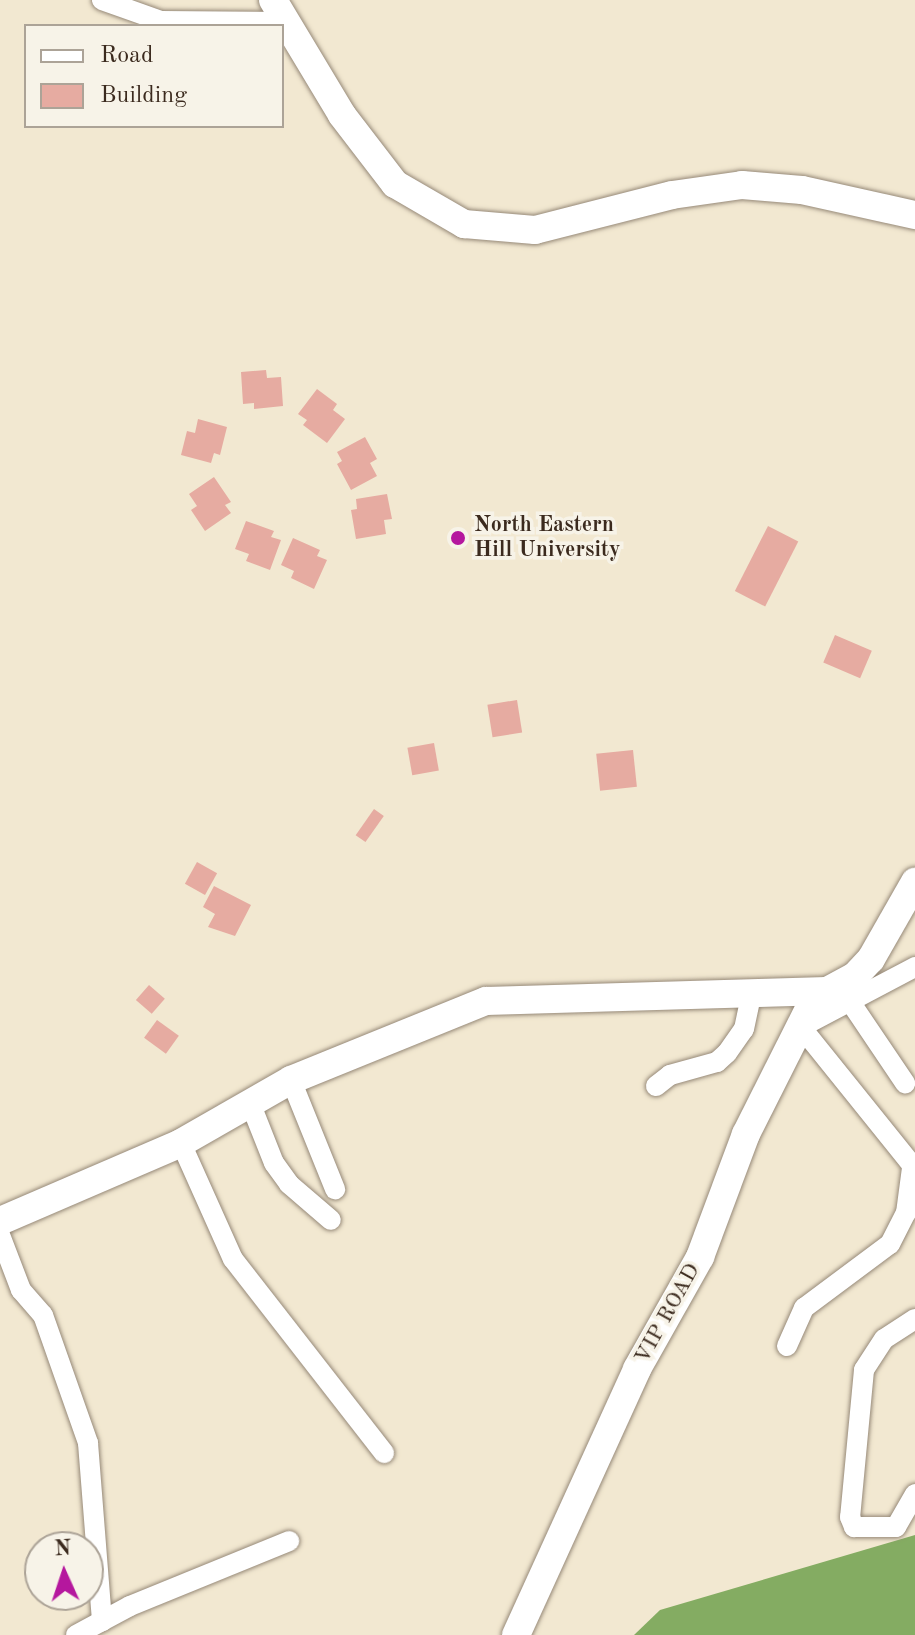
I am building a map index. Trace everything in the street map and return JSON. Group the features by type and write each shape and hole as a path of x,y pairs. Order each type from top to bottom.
{"street":[{"path":"102,0 161,21 279,11 342,115 395,184 464,224 535,230 688,192 742,185 802,190 915,215"},
{"path":"0,1221 181,1143 291,1080 486,1001 817,993 844,984 863,968 915,882"},
{"path":"787,1346 804,1308 890,1244 906,1213 914,1168 801,1027 915,967"},
{"name":"VIP ROAD","path":"516,1635 637,1369 700,1257 746,1134 817,993"},
{"path":"656,1086 670,1075 717,1062 727,1053 744,1029 751,996"},
{"path":"851,1003 905,1083"},
{"path":"291,1080 335,1189"},
{"path":"251,1105 274,1163 289,1184 331,1220"},
{"path":"181,1143 233,1259 384,1453"},
{"path":"0,1235 21,1290 43,1315 88,1443 102,1621"},
{"path":"915,1319 884,1339 864,1370 850,1517 854,1527 896,1527 915,1494"},
{"path":"76,1635 289,1541"}],"green space":[{"path":"915,1535 915,1635 634,1635 660,1610"}],"building":[{"path":"266,370 267,378 281,377 283,406 254,409 254,403 243,404 241,372"},
{"path":"317,389 337,404 333,410 345,419 327,443 303,425 307,420 298,414"},
{"path":"198,419 227,427 220,455 214,453 211,463 181,455 187,431 195,433"},
{"path":"365,437 377,459 370,463 377,476 351,490 337,464 342,461 337,452"},
{"path":"214,477 231,502 225,505 231,513 205,531 191,510 197,506 189,494"},
{"path":"387,494 392,519 384,520 386,534 356,539 351,510 357,509 356,499"},
{"path":"246,521 274,531 271,537 281,540 270,570 246,561 249,554 235,549"},
{"path":"768,526 798,541 765,606 735,591"},
{"path":"293,538 320,550 317,556 327,560 314,589 291,578 294,571 281,565"},
{"path":"835,635 872,651 860,678 823,663"},
{"path":"517,700 522,733 493,737 487,705"},
{"path":"434,743 439,771 412,775 407,748"},
{"path":"633,750 637,787 600,791 596,754"},
{"path":"374,809 384,816 365,842 356,835"},
{"path":"197,862 217,873 205,895 185,884"},
{"path":"214,886 251,905 235,936 208,927 215,914 203,907"},
{"path":"149,985 165,999 152,1014 136,1000"},
{"path":"157,1020 179,1036 166,1054 144,1038"}],"place":[{"name":"North Eastern Hill University","path":"458,538"}]}
